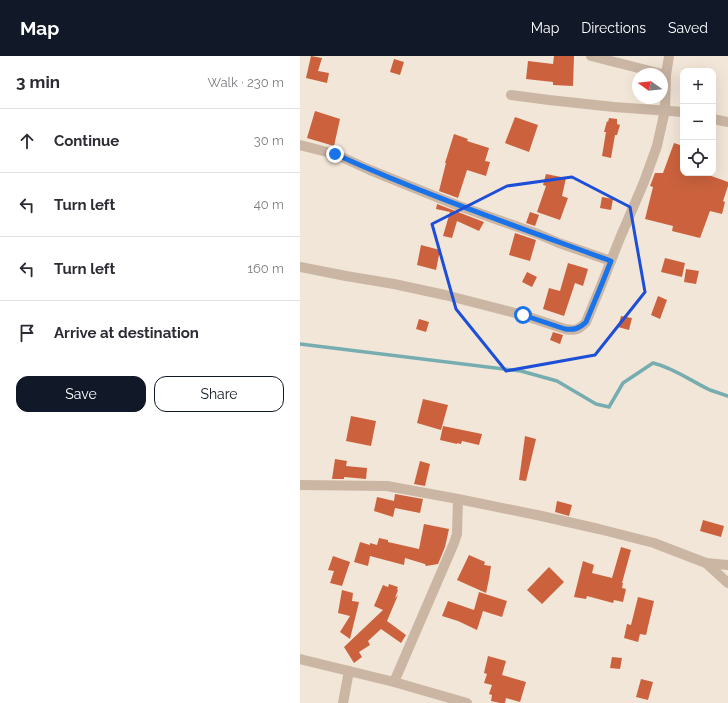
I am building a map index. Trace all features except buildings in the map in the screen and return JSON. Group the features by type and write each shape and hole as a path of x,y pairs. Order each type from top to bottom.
{"street":[{"path":"591,56 638,68"},
{"path":"667,68 669,56"},
{"path":"511,95 607,106 680,112"},
{"path":"300,267 445,295 523,315 547,324 572,330 577,329 586,322 644,182 657,146 665,104"},
{"path":"716,120 728,122"},
{"path":"300,145 335,154 370,170 466,208 611,261"},
{"path":"300,485 387,486 458,499 537,515 654,543 706,563 728,564"},
{"path":"394,682 454,543 457,534 458,499"},
{"path":"706,563 728,583"},
{"path":"300,659 394,682 467,703"},
{"path":"343,703 349,671"}],"highlighted area":[{"path":"572,177 630,207 645,292 595,355 506,371 456,309 432,224 507,186"}],"waterway":[{"path":"300,344 521,371 557,381 596,404 609,407 623,383 653,363 675,371 710,390 728,396"}],"route":[{"path":"335,154 370,170 459,206 611,261 586,322 582,326 572,330 565,329 523,315"}]}
